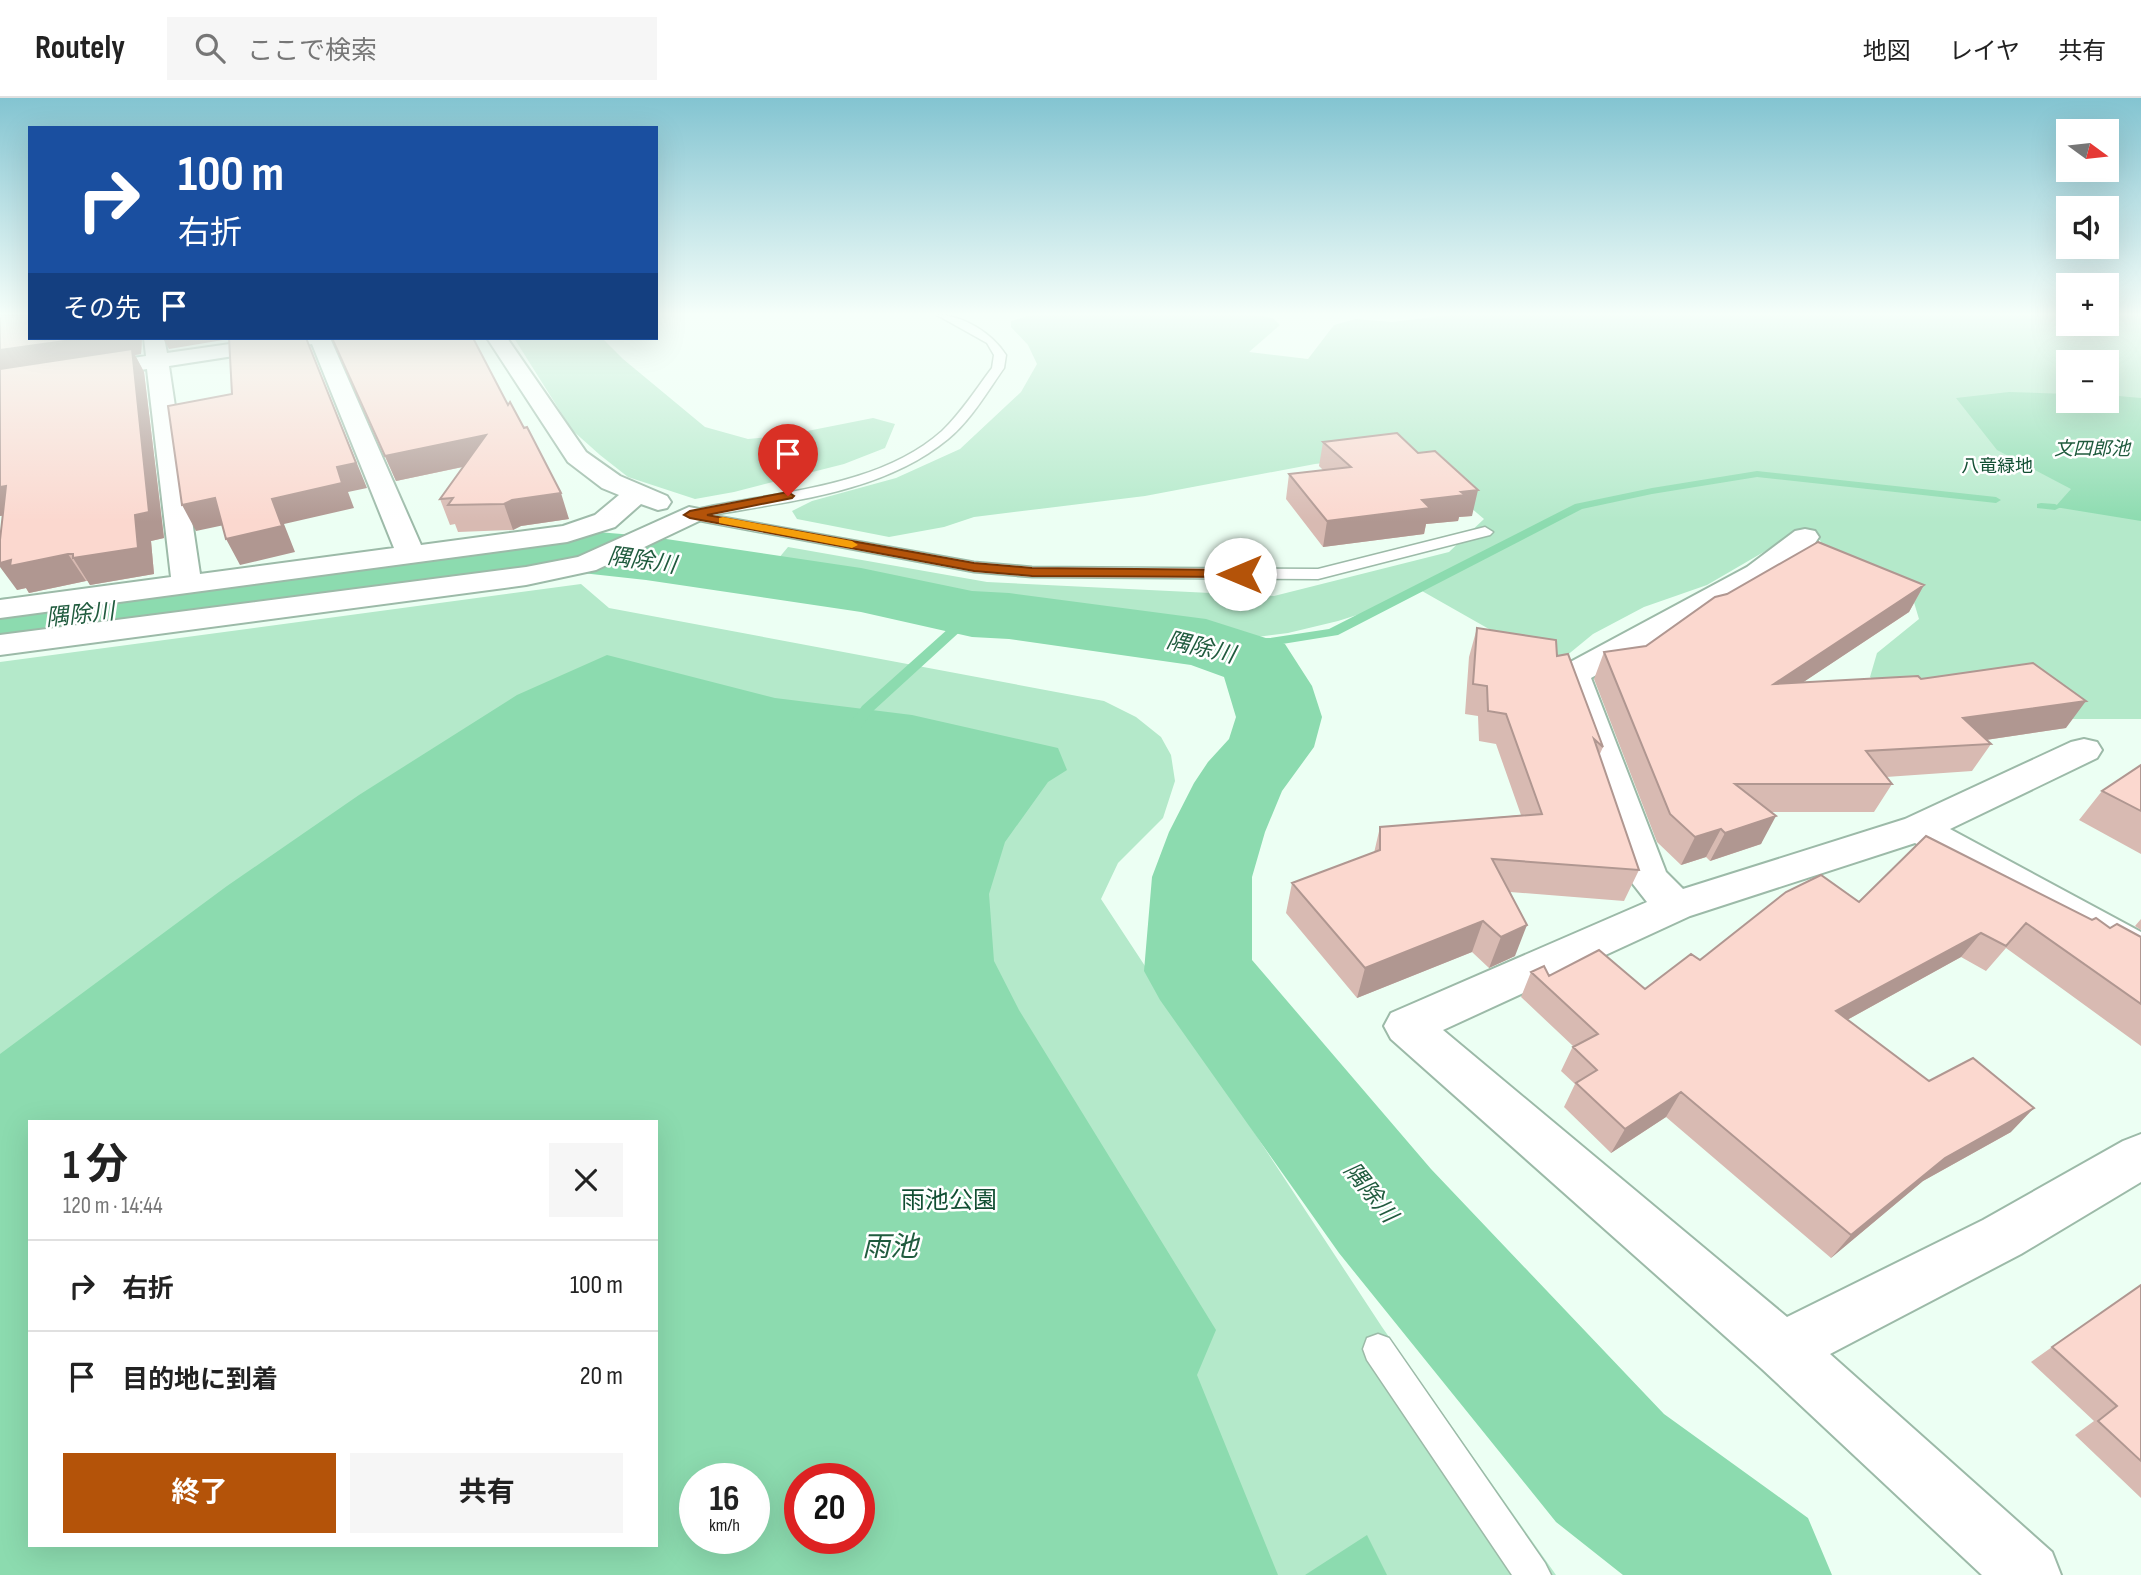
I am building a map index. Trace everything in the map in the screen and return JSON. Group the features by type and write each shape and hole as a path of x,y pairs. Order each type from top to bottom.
{"street":[{"path":"160,384 187,585"},
{"path":"339,384 410,554"},
{"path":"528,384 577,457 611,482 690,515"},
{"path":"0,609 566,534 605,521 637,494"},
{"path":"0,645 526,576 586,564 690,515"},
{"path":"1676,906 1649,879 1573,674 1757,573 1805,537"},
{"path":"2029,1575 1782,1349 1407,1026 1676,906 1919,828 2084,750"},
{"path":"1919,828 2141,952"},
{"path":"1782,1349 2002,1237 2141,1156"}],"lane":[{"path":"690,515 813,491 858,479 894,465 946,435 986,384"},
{"path":"690,515 974,567 1032,572 1318,574 1485,532"},
{"path":"1378,1349 1533,1575"}],"green space":[{"path":"543,384 653,384 705,427 748,439 782,436 873,418 895,424 885,448 844,464 734,492 695,499 628,477 572,430"},
{"name":"八竜緑地","path":"1026,384 2056,384 2056,413 2119,413 2119,384 2141,384 2141,719 2069,719 1885,691 1870,677 1877,653 1919,619 1913,599 1825,555 1820,540 1800,531 1707,585 1644,607 1593,634 1554,666 1422,591 1395,603 1338,621 1257,637 1089,614 968,607 773,565 788,547 987,582 1274,596 1449,552 1484,519 1450,490 1390,455 1315,464 1145,496 974,517 944,527 889,537 797,519 792,511 812,501 896,478 960,449 1021,392"},
{"name":"雨池","path":"581,584 609,608 1104,701 1136,717 1161,737 1171,755 1175,781 1163,818 1118,863 1101,899 1382,1327 1556,1575 0,1575 0,662"}],"water":[{"name":"文四郎池","path":"2009,392 2056,394 2056,413 2119,413 2119,396 2141,398 2141,521 2055,507 2071,489 1997,450 1956,398"},
{"name":"雨池","path":"607,655 775,698 912,715 1058,748 1067,770 1048,782 1005,842 989,894 994,961 1019,1010 1216,1330 1197,1375 1278,1575 0,1575 0,1054 227,886 359,795 517,695"},
{"path":"1367,1535 1387,1575 1305,1575"}],"building":[{"path":"0,384 136,384 149,512 135,515 138,548 73,558 73,554 68,554 10,566 11,560 0,563 6,486 0,487"},
{"path":"231,384 324,384 356,463 337,467 342,483 272,499 282,526 226,539 215,498 182,505 168,406 232,394"},
{"path":"353,384 497,384 524,428 527,427 561,493 512,500 504,504 448,505 453,498 440,499 486,435 385,456"},
{"path":"1397,433 1418,453 1435,451 1478,490 1461,492 1465,495 1422,500 1430,508 1327,521 1289,474 1351,467 1323,442"},
{"path":"1818,542 1924,585 1774,684 1918,676 1921,679 2033,663 2086,701 1963,718 1991,744 1866,751 1892,784 1735,784 1776,816 1725,833 1721,829 1695,837 1670,814 1604,652 1646,646 1715,597 1727,594"},
{"path":"1477,628 1556,640 1557,656 1568,654 1603,747 1594,739 1639,870 1492,859 1527,925 1501,937 1483,921 1365,968 1292,883 1380,850 1380,827 1542,814 1506,714 1488,711 1487,686 1473,684"},
{"path":"2141,765 2141,811 2102,791"},
{"path":"1926,836 2092,920 2096,918 2110,928 2117,924 2141,937 2141,1004 2026,923 2006,946 1981,933 1836,1011 1929,1081 1973,1058 2034,1108 1945,1158 1851,1235 1681,1092 1625,1129 1576,1083 1597,1070 1573,1047 1598,1034 1531,972 1544,966 1549,976 1599,950 1645,989 1691,954 1700,960 1786,892 1821,875 1859,902"},
{"path":"2141,1285 2141,1461 2098,1421 2117,1406 2052,1347"}],"waterway":[{"path":"1206,643 1270,642 1333,632 1579,506 1652,491 1757,474 1996,500"},
{"path":"2041,506 2055,507"},
{"name":"隅除川","path":"0,621 63,617 245,591 573,551 646,558 861,590 972,614 1009,616 1206,643 1256,661 1270,686 1279,717 1270,747 1240,783 1217,832 1202,877 1198,971 1385,1211 1610,1468 1751,1575"},
{"path":"856,725 867,709 972,614"}],"slow traffic":[{"path":"723,521 852,545"}],"route":[{"path":"788,496 690,515 974,567 1032,572 1240,574"}],"park label":[{"name":"雨池公園","path":"949,1200"}]}
